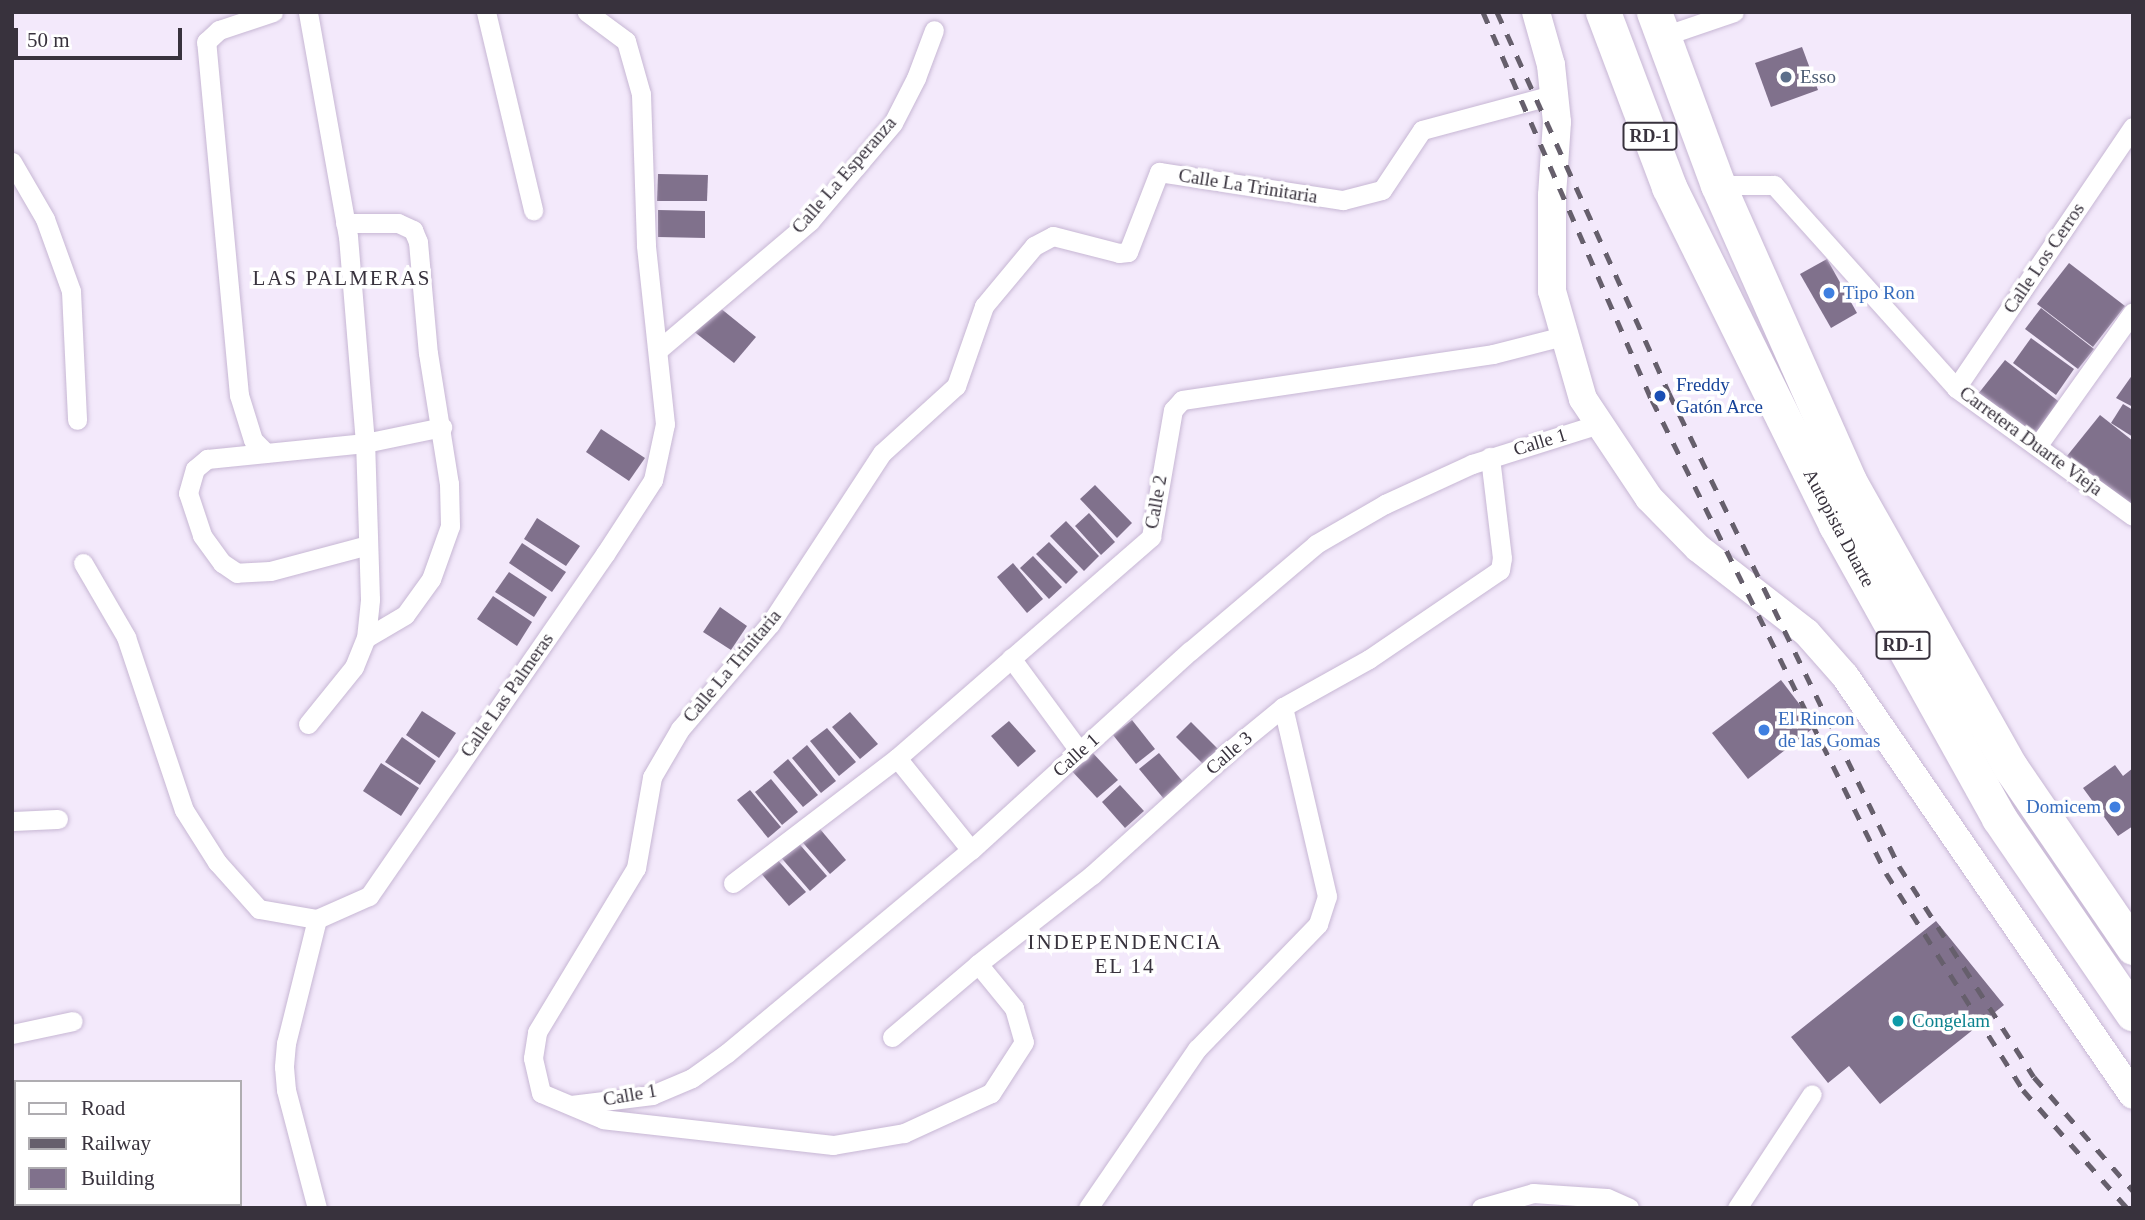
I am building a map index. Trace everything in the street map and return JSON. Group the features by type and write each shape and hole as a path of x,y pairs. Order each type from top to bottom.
{"highway":[{"name":"Autopista Duarte","path":"1603,12 1670,187 1836,525 1999,818 2133,1014"},
{"name":"Autopista Duarte","path":"1658,25 1718,185 1849,481 2011,768 2133,947"}],"street":[{"path":"266,453 253,440 239,396 206,42 219,30 273,12"},
{"path":"308,12 345,223 365,443 370,599 366,638 354,667 308,724"},
{"path":"486,12 533,210"},
{"name":"Calle Las Palmeras","path":"317,919 369,896 653,480 665,424 646,245 641,94 626,41 587,12"},
{"path":"1536,12 1556,94 1552,291 1583,399 1649,498 1698,548 1807,633 1845,676 2133,1095"},
{"path":"1658,25 1734,12"},
{"name":"Calle La Esperanza","path":"658,350 810,221 893,123 916,78 934,30"},
{"name":"Calle La Trinitaria","path":"978,964 1014,1008 1024,1042 991,1093 904,1133 832,1145 603,1119 541,1093 533,1058 537,1032 636,868 652,777 680,729 770,624 882,453 956,386 984,306 1034,246 1053,236 1128,252 1159,172 1343,200 1382,190 1422,130 1556,94"},
{"name":"Calle Los Cerros","path":"1956,388 2133,127"},
{"path":"12,162 45,219 71,291 77,420"},
{"name":"Carretera Duarte Vieja","path":"1718,185 1774,185 1956,388 2133,516"},
{"path":"345,223 398,223 412,230 418,242 428,354 442,427 450,526 431,579 405,615 366,638"},
{"path":"2038,445 2133,312"},
{"name":"Calle 2","path":"733,883 897,758 1151,537 1173,410 1182,400 1493,354 1563,336"},
{"name":"Calle 1","path":"570,1105 652,1095 692,1078 727,1054 971,850 1190,651 1316,544 1385,504 1490,457 1599,424"},
{"path":"368,545 253,575 237,573 222,563 201,535 188,494 195,469 207,459 365,443 442,427"},
{"name":"Calle 3","path":"892,1038 978,964 1092,875 1228,752 1283,707 1369,659 1500,570 1502,558 1490,457"},
{"path":"83,563 126,636 184,810 217,862 259,909 317,919 286,1043 284,1067 286,1090 317,1202"},
{"path":"1012,659 1080,751"},
{"path":"1088,1208 1197,1049 1318,923 1327,896 1283,707"},
{"path":"897,758 971,850"},
{"path":"12,821 58,819"},
{"path":"12,1034 74,1021"},
{"path":"1737,1208 1812,1094"},
{"path":"1481,1208 1533,1193 1607,1198 1629,1208"}],"building":[{"name":"Esso","path":"1802,47 1818,90 1771,107 1755,63"},
{"path":"658,174 708,175 707,201 657,201"},
{"path":"658,210 705,211 705,238 658,237"},
{"name":"Tipo Ron","path":"1827,259 1857,313 1831,328 1800,274"},
{"path":"2069,263 2125,306 2093,347 2037,304"},
{"path":"714,303 756,337 734,363 692,330"},
{"path":"2041,308 2094,349 2078,369 2025,329"},
{"path":"2031,338 2074,369 2056,395 2013,363"},
{"path":"2005,360 2062,404 2035,438 1978,394"},
{"path":"2133,374 2133,407 2116,398"},
{"path":"2123,404 2133,410 2133,437 2111,423"},
{"path":"2100,415 2133,441 2133,510 2067,456"},
{"path":"601,429 645,458 629,481 586,452"},
{"path":"1095,485 1132,523 1117,538 1080,499"},
{"path":"1089,513 1115,542 1101,555 1075,526"},
{"path":"537,518 580,546 566,566 524,539"},
{"path":"1066,521 1099,556 1084,571 1050,536"},
{"path":"1049,542 1078,572 1066,584 1036,554"},
{"path":"522,543 566,572 552,592 509,563"},
{"path":"1033,556 1062,587 1049,599 1020,568"},
{"path":"1013,563 1043,599 1027,613 997,577"},
{"path":"509,572 547,597 534,617 495,592"},
{"path":"493,596 532,622 517,646 477,619"},
{"path":"720,607 747,626 731,650 703,632"},
{"name":"El Rincon de las Gomas","path":"1781,680 1816,726 1748,779 1712,733"},
{"path":"422,711 456,733 439,758 406,735"},
{"path":"850,712 878,744 860,759 832,727"},
{"path":"1132,720 1155,749 1136,764 1113,735"},
{"path":"1009,721 1036,751 1018,767 991,736"},
{"path":"1191,722 1220,751 1204,765 1176,737"},
{"path":"827,728 856,762 839,776 810,741"},
{"path":"402,737 436,761 420,785 385,762"},
{"path":"807,745 836,781 821,793 792,758"},
{"path":"1091,751 1118,780 1097,798 1070,769"},
{"path":"1159,753 1184,783 1164,799 1139,769"},
{"path":"788,759 818,795 803,807 773,772"},
{"path":"381,763 419,788 401,816 363,791"},
{"name":"Domicem","path":"2115,765 2123,776 2133,768 2133,826 2118,836 2083,788"},
{"path":"771,779 798,812 782,825 755,792"},
{"path":"1120,785 1144,811 1125,828 1102,802"},
{"path":"750,790 781,827 768,838 737,800"},
{"path":"815,823 846,860 830,874 798,837"},
{"path":"795,839 827,876 810,891 778,854"},
{"path":"775,857 806,892 789,906 759,871"},
{"name":"Congelam","path":"1936,921 2004,1005 1880,1104 1849,1066 1828,1083 1791,1037"}],"railway":[{"path":"1483,12 1652,400 1886,873 2023,1090 2127,1208"},
{"path":"1497,12 1669,393 1899,866 2034,1077 2133,1191"}],"place":[{"name":"Esso","path":"1786,77"},
{"name":"Tipo Ron","path":"1829,293"},
{"name":"Freddy Gatón Arce","path":"1660,396"},
{"name":"El Rincon de las Gomas","path":"1764,730"},
{"name":"Domicem","path":"2115,807"},
{"name":"Congelam","path":"1898,1021"}],"district":[{"name":"LAS PALMERAS","path":"342,278"},
{"name":"INDEPENDENCIA EL 14","path":"1125,954"}]}
